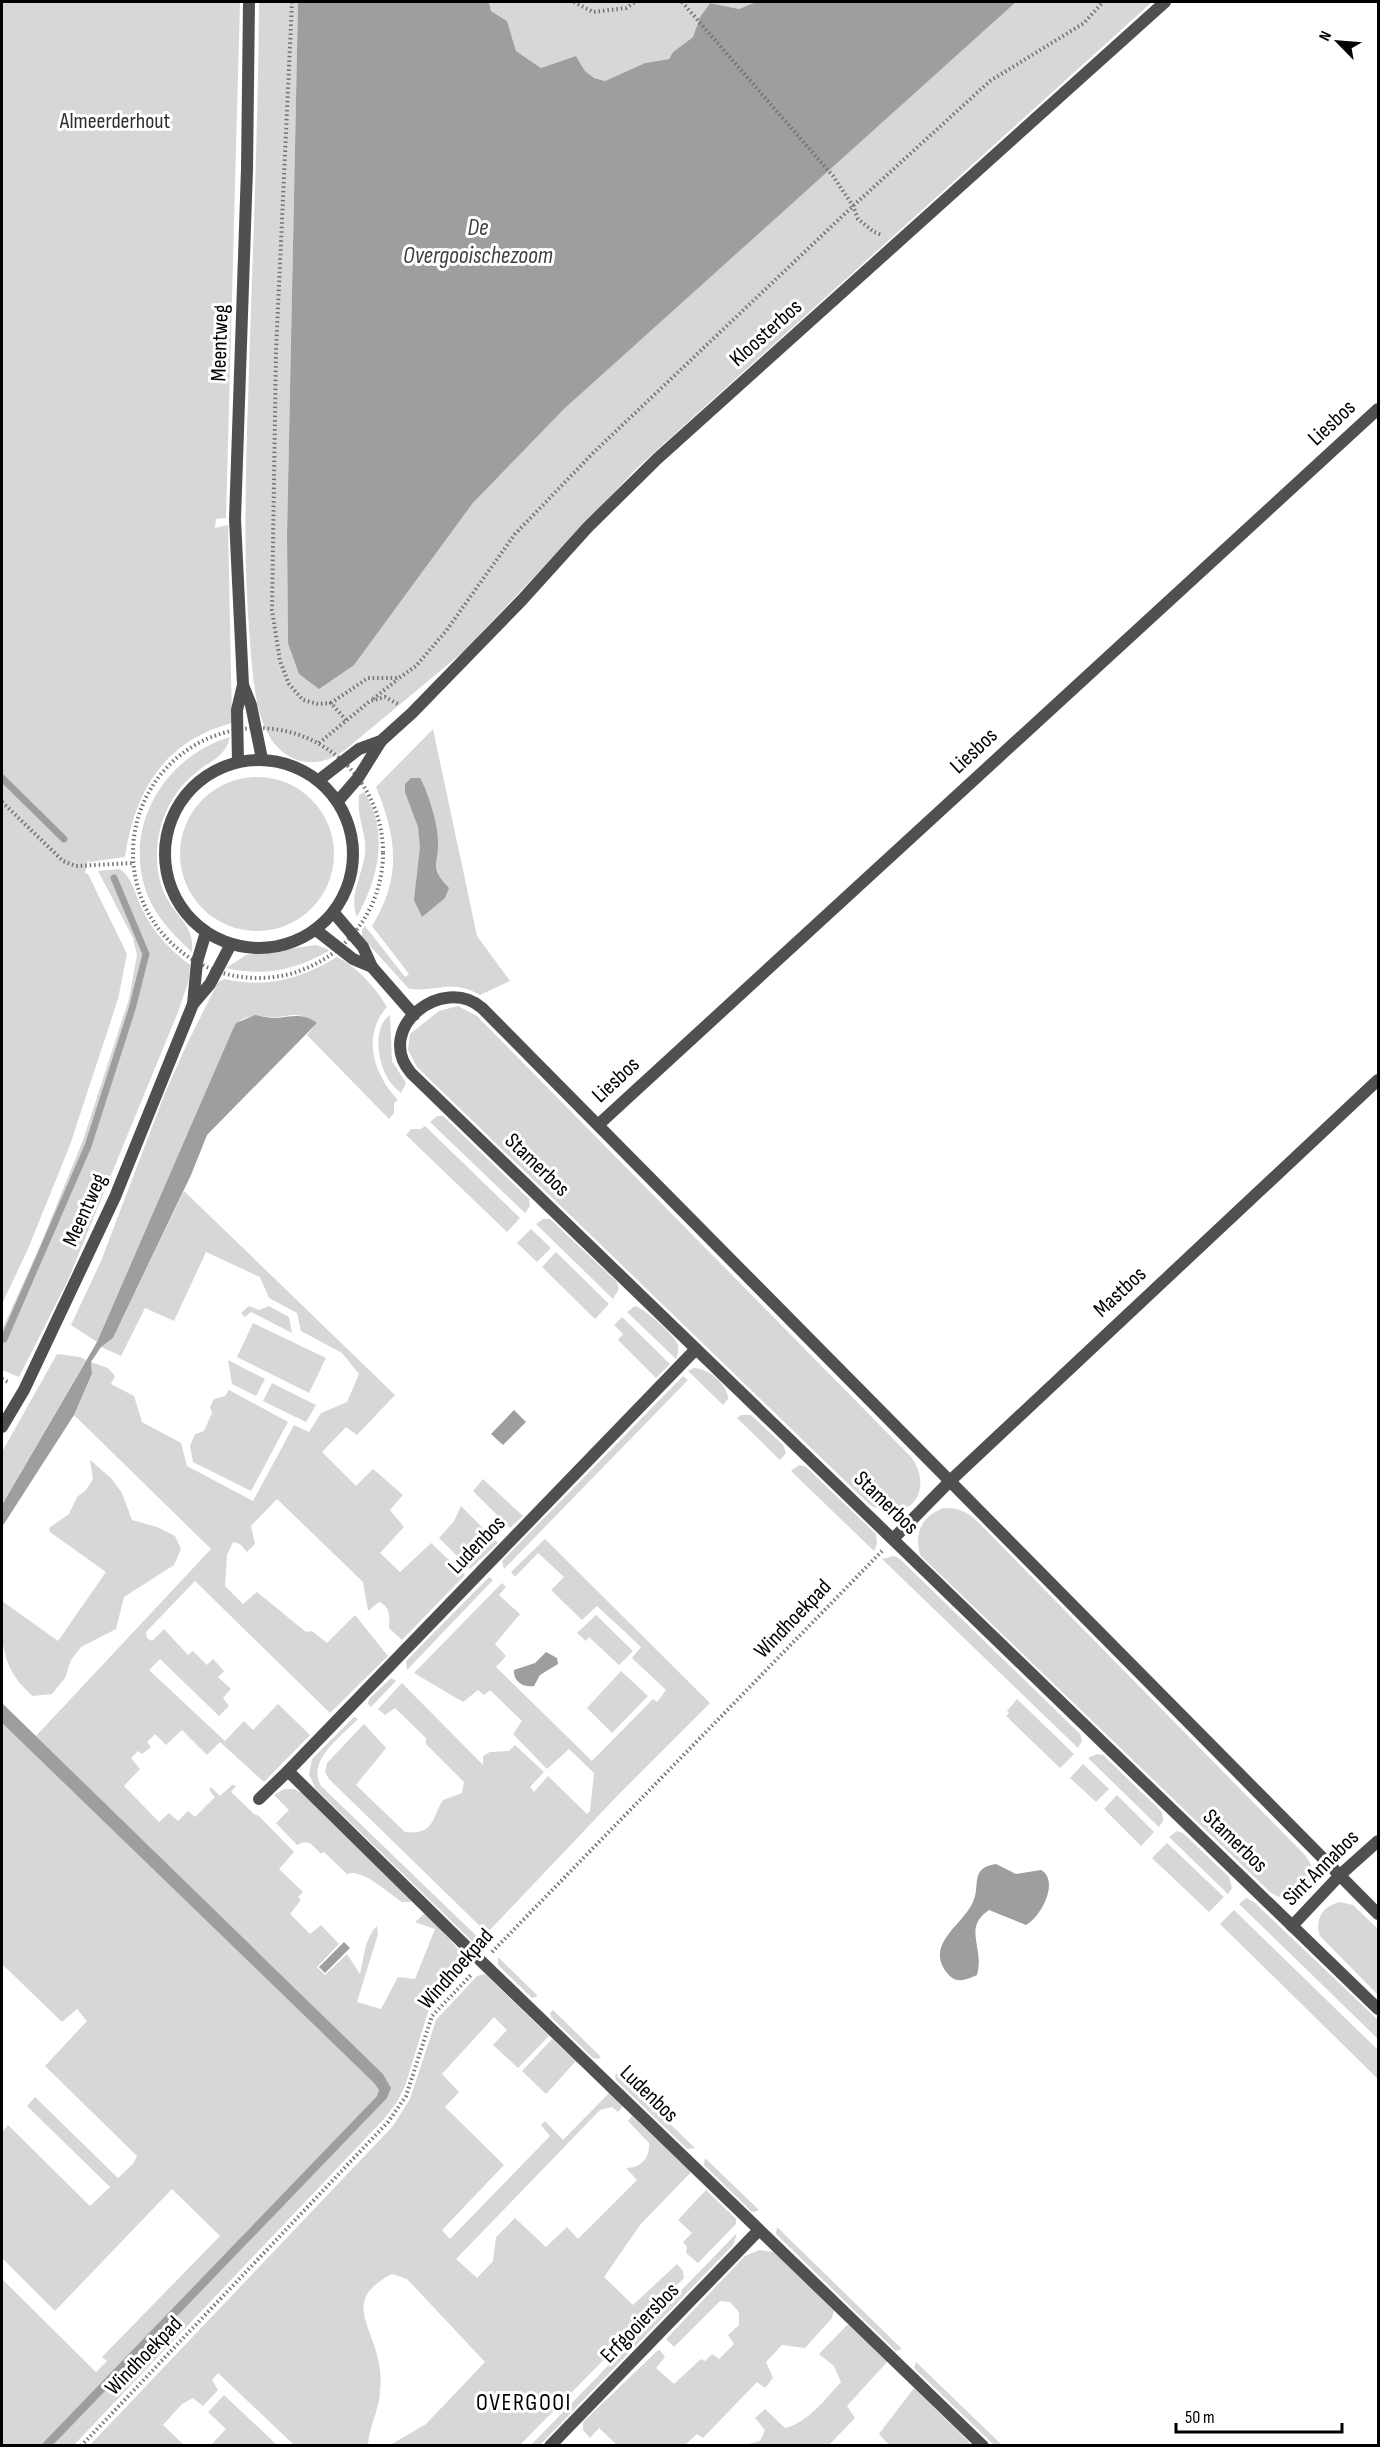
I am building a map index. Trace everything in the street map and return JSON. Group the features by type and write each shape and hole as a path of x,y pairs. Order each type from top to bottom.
{"street":[{"name":"Meentweg","path":"249,2 247,169 235,519 243,685 256,728 262,759"},
{"name":"Kloosterbos","path":"338,801 358,778 381,741 443,683 588,527 657,459 1166,2"},
{"name":"Liesbos","path":"598,1125 1378,409"},
{"name":"Meentweg","path":"238,762 237,710 243,685"},
{"name":"Kloosterbos","path":"319,780 359,749 381,741"},
{"path":"262,759 292,765 319,780 338,801 347,819 354,858 351,877 344,896 333,913 316,930 297,941 275,947 253,948 231,944 206,932 190,918 172,890 165,858 166,836 173,816 184,797 199,781 218,769 238,762 262,759"},
{"path":"333,913 363,947 372,967 414,1015"},
{"path":"316,930 353,958 372,967"},
{"name":"Meentweg","path":"2,1427 24,1390 115,1197 193,1004 196,962 206,932"},
{"name":"Meentweg","path":"193,1004 210,984 231,944"},
{"name":"Stamerbos","path":"1378,1914 475,1002 458,996 448,996 431,1003 407,1022 399,1039 399,1048 405,1066 1378,2009"},
{"name":"Mastbos","path":"893,1539 950,1481 1378,1080"},
{"name":"Ludenbos","path":"258,1800 696,1349"},
{"name":"Ludenbos","path":"288,1771 482,1962 983,2445"},
{"name":"Sint Annabos","path":"1292,1926 1340,1875 1378,1841"},
{"name":"Erfgooiersbos","path":"550,2445 759,2230"}],"path":[{"path":"292,2 276,351 272,610 280,661 289,684 303,700 318,704 331,703 368,678 399,678"},
{"path":"574,2 593,12 626,8 634,2"},
{"path":"682,2 833,176 853,206 858,219 874,232 899,241"},
{"path":"217,971 196,962 180,950 153,920 140,892 134,862 135,832 144,802 160,776 182,754 208,739 237,729 289,731 319,743 416,666 446,631 515,534 594,452 853,206 990,81 1084,23 1102,2"},
{"path":"370,701 385,697 412,713"},
{"path":"331,703 346,720"},
{"path":"2,802 63,861 76,866 134,862"},
{"name":"Windhoekpad","path":"81,2445 393,2116 406,2096 432,2016 893,1539"}],"green space":[{"name":"Almeerderhout","path":"2,2 240,2 226,518 216,519 215,528 228,525 232,723 208,731 188,742 157,772 145,790 136,811 125,857 89,862 88,859 85,873 88,874 127,954 118,999 70,1145 28,1249 2,1304"},
{"path":"259,2 298,2 287,535 288,643 472,504 564,409 1016,2 1152,2 637,468 463,652 345,750 333,757 308,762 286,755 269,736 263,723 254,683 248,616 246,485"},
{"path":"489,2 756,2 739,9 710,3 700,17 693,37 673,52 669,59 645,63 605,81 594,78 585,71 576,56 541,68 516,51 507,21 491,11"},
{"path":"433,729 477,936 510,981 480,995 470,990 453,987 409,989 362,937 362,930 365,926 405,977 409,974 372,926 388,891 393,857 388,823 376,787"},
{"path":"230,737 220,755 193,775 178,791 163,819 158,841 157,864 161,883 165,895 191,936 192,952 166,926 155,911 147,894 141,869 140,844 145,820 154,798 168,778 206,747"},
{"path":"257,777 272,778 287,783 312,799 328,824 333,839 333,869 328,884 312,909 287,925 272,930 257,931 242,930 227,925 202,909 186,884 181,869 180,854 181,839 186,824 202,799 227,783 242,778"},
{"path":"364,792 372,807 379,839 371,887 357,917 354,898 365,852 359,814 359,795"},
{"path":"120,869 131,882 142,909 156,933 190,965 189,980 68,1280 19,1377 2,1370 2,1330 40,1246 83,1140 129,999 137,955 133,938 98,871"},
{"path":"316,945 330,950 292,967 266,972 226,968 246,955"},
{"path":"337,957 352,966 365,979 387,1007 374,1030 373,1043 377,1067 382,1079 398,1100 394,1103 394,1113 389,1119 307,1035 317,1023 295,1015 244,1018 232,1031 97,1342 71,1325 101,1261 165,1093 218,982 225,979 255,983 284,980 311,971"},
{"path":"458,1006 477,1016 912,1458 920,1483 919,1494 914,1502 906,1508 895,1511 883,1510 870,1505 417,1067 408,1050 410,1034 439,1011"},
{"path":"390,1015 392,1061 406,1083 401,1093 386,1076 378,1048 380,1029"},
{"path":"437,1116 443,1116 529,1199 530,1206 525,1213 430,1122"},
{"path":"425,1126 520,1218 507,1232 406,1135 411,1129 421,1129"},
{"path":"184,1191 395,1395 357,1435 346,1427 322,1452 356,1486 373,1469 403,1495 390,1510 404,1527 380,1553 400,1572 431,1543 465,1575 402,1640 389,1628 389,1616 385,1606 379,1602 368,1611 363,1582 277,1499 251,1526 255,1544 247,1552 240,1544 233,1542 227,1555 225,1586 243,1604 257,1592 306,1632 312,1631 327,1643 355,1615 388,1656 330,1713 195,1581 146,1632 147,1638 152,1641 164,1629 188,1655 193,1651 207,1665 213,1659 224,1671 218,1677 231,1689 223,1698 229,1706 219,1716 160,1659 149,1670 225,1741 244,1721 253,1730 278,1704 310,1735 264,1782 220,1742 207,1755 182,1730 166,1745 155,1734 147,1742 151,1747 142,1754 138,1751 131,1758 140,1769 124,1786 159,1822 169,1813 178,1821 188,1811 195,1817 215,1797 209,1790 211,1787 220,1796 232,1785 236,1786 231,1792 259,1816 294,1852 279,1869 303,1892 298,1897 301,1900 290,1914 310,1934 321,1925 339,1944 317,1967 325,1975 347,1954 360,1974 367,1942 377,1926 378,1934 357,2002 381,2009 398,1977 415,1979 435,1929 415,1922 424,1914 429,1915 468,1961 469,1966 428,2012 405,2086 397,2102 383,2120 74,2445 53,2445 386,2098 391,2088 383,2074 36,1736 211,1549 74,1415 92,1375 91,1362 108,1368 115,1376 111,1384 134,1396 142,1422 181,1443 187,1466 253,1501 294,1425 309,1432 321,1413 347,1402 359,1374 342,1353 301,1331 297,1313 269,1298 260,1277 206,1252 174,1321 145,1308 121,1356 101,1347 113,1338"},
{"path":"543,1219 550,1219 617,1282 619,1289 613,1299 536,1224"},
{"path":"531,1229 551,1248 537,1262 517,1243"},
{"path":"556,1252 609,1304 595,1319 542,1267"},
{"path":"249,1306 259,1310 269,1306 289,1317 292,1333 251,1312 245,1317 241,1313"},
{"path":"635,1306 652,1317 676,1341 678,1354 676,1359 627,1312"},
{"path":"622,1317 670,1364 656,1378 618,1340 623,1334 614,1325"},
{"path":"253,1323 326,1358 309,1393 237,1357"},
{"path":"57,1354 86,1360 2,1505 2,1452"},
{"path":"228,1360 265,1379 256,1396 232,1384"},
{"path":"694,1368 711,1374 725,1388 728,1399 723,1405 688,1371"},
{"path":"683,1376 688,1380 504,1569 502,1561"},
{"path":"272,1383 316,1405 306,1422 263,1401"},
{"path":"229,1390 288,1422 251,1491 193,1462 190,1446 195,1434 204,1431 212,1413 210,1407 214,1399 225,1396"},
{"path":"741,1415 751,1415 783,1445 786,1453 780,1460 737,1418"},
{"path":"90,1460 111,1478 122,1493 132,1520 157,1527 175,1536 181,1549 174,1565 124,1597 116,1629 81,1647 71,1660 65,1678 52,1694 33,1696 22,1686 8,1664 3,1641 2,1601 58,1641 106,1572 50,1532 49,1528 69,1514 77,1497 86,1490 93,1479"},
{"path":"799,1465 806,1467 876,1534 877,1544 874,1551 791,1471"},
{"path":"483,1479 523,1516 510,1528 473,1491"},
{"path":"461,1506 498,1543 470,1569 439,1538 454,1521"},
{"path":"944,1508 962,1511 976,1520 1304,1854 1311,1865 1313,1875 1308,1892 1293,1899 1282,1898 1271,1893 920,1555 919,1532 925,1520"},
{"path":"545,1539 710,1703 619,1794 487,1933 329,1779 325,1772 327,1763 364,1724 386,1748 356,1785 405,1832 422,1831 427,1828 443,1800 462,1793 464,1782 426,1744 426,1738 395,1708 385,1715 378,1709 402,1683 483,1765 483,1756 490,1752 509,1751 515,1745 544,1772 530,1787 534,1792 548,1776 587,1814 590,1811 594,1773 569,1749 547,1769 513,1734 522,1721 490,1690 484,1695 478,1690 463,1702 414,1673 502,1583 506,1587 499,1595 520,1614 495,1644 506,1656 496,1667 592,1761 653,1699 657,1702 666,1690 632,1658 641,1647 597,1606 582,1620 551,1590 564,1577 538,1553 515,1577 511,1572"},
{"path":"894,1556 900,1559 1080,1734 1082,1741 1078,1748 882,1559"},
{"path":"489,1577 493,1580 407,1670 406,1661"},
{"path":"596,1615 633,1651 619,1665 589,1637 586,1641 577,1633"},
{"path":"621,1671 648,1696 612,1733 587,1708"},
{"path":"391,1678 396,1681 371,1707 368,1704 369,1699"},
{"path":"1017,1699 1074,1754 1060,1768 1006,1716 1009,1713 1007,1711"},
{"path":"354,1717 358,1719 335,1741 322,1758 318,1767 321,1786 489,1948 478,1947 315,1788 309,1774 312,1759"},
{"path":"2,1723 379,2090 377,2096 41,2445 2,2445 2,2279 96,2372 107,2361 102,2357 220,2236 172,2189 55,2311 2,2258 2,2133 8,2125 90,2206 110,2187 27,2106 35,2097 118,2178 133,2164 137,2156 45,2066 87,2021 77,2009 62,2022 2,1964"},
{"path":"1097,1754 1103,1755 1162,1812 1163,1821 1159,1827 1088,1758"},
{"path":"1083,1764 1109,1789 1096,1802 1070,1778"},
{"path":"284,1789 294,1789 302,1793 413,1898 410,1902 402,1902 367,1878 353,1873 347,1874 324,1852 321,1854 310,1844 305,1842 297,1845 276,1823 289,1810 274,1795"},
{"path":"1117,1795 1154,1832 1141,1846 1104,1809"},
{"path":"1177,1831 1183,1833 1229,1877 1232,1888 1228,1894 1169,1837"},
{"path":"1167,1843 1224,1897 1209,1912 1152,1858"},
{"path":"1246,1898 1254,1902 1378,2020 1378,2039 1239,1904"},
{"path":"1340,1902 1353,1905 1378,1929 1378,1995 1320,1936 1318,1924 1321,1914"},
{"path":"1234,1910 1378,2050 1378,2079 1220,1924"},
{"path":"498,1957 538,1996 532,1998 498,1965"},
{"path":"485,1974 549,2036 518,2068 493,2045 507,2030 494,2017 442,2074 459,2092 445,2107 504,2165 442,2230 450,2239 550,2136 541,2125 545,2121 563,2140 610,2092 624,2105 618,2112 612,2107 600,2110 456,2259 477,2278 493,2261 496,2237 515,2218 546,2247 567,2227 578,2239 637,2180 626,2168 640,2164 646,2158 649,2143 628,2121 632,2116 691,2172 640,2225 604,2277 633,2305 677,2264 683,2271 684,2278 520,2445 390,2445 426,2424 485,2362 407,2279 392,2274 377,2284 368,2294 364,2304 364,2314 376,2350 381,2378 379,2399 368,2445 294,2445 218,2373 212,2380 218,2390 203,2406 193,2398 182,2404 163,2425 184,2445 89,2446 393,2126 410,2099 436,2020 477,1976"},
{"path":"553,2010 601,2057 593,2058 551,2017 550,2013"},
{"path":"552,2039 576,2061 546,2094 522,2071"},
{"path":"617,2073 695,2148 687,2149 616,2080"},
{"path":"705,2158 759,2210 751,2211 704,2165"},
{"path":"706,2190 736,2219 736,2224 698,2263 686,2253 687,2247 683,2242 692,2233 678,2220"},
{"path":"777,2227 902,2349 896,2351 776,2234"},
{"path":"737,2233 733,2245 540,2445 531,2445"},
{"path":"759,2250 774,2252 834,2310 832,2318 805,2348 782,2345 766,2362 773,2378 765,2388 757,2382 703,2438 697,2434 685,2445 617,2445 599,2428 590,2438 583,2430 583,2422 657,2351 660,2350 665,2357 656,2368 674,2384 701,2359 705,2361 712,2354 719,2359 734,2344 728,2335 739,2325 739,2312 730,2302 720,2301 674,2347 666,2339 745,2256"},
{"path":"847,2325 853,2325 888,2361 847,2406 855,2418 829,2445 740,2446 760,2441 765,2430 755,2418 765,2409 785,2428 794,2425 816,2409 841,2382 834,2366 819,2354"},
{"path":"916,2362 1002,2445 994,2445 914,2368"},
{"path":"914,2388 972,2445 889,2445 879,2434"},
{"path":"224,2395 277,2445 211,2445 226,2429 208,2412"}],"water":[{"name":"De Overgooischezoom","path":"298,2 489,2 491,11 507,21 516,51 541,68 576,56 585,71 594,78 605,81 645,63 669,59 673,52 693,37 700,17 710,3 739,9 756,2 1016,2 564,409 472,504 354,665 319,689 299,674 288,643 287,535"},
{"path":"411,778 420,778 429,800 438,834 436,866 439,875 449,888 445,898 422,917 414,900 420,847 418,827 405,792 405,784"},
{"path":"255,1015 275,1018 301,1016 317,1023 207,1135 191,1175 113,1338 101,1347 91,1362 92,1374 74,1415 2,1527 2,1505 97,1342 232,1031 236,1023"},
{"path":"514,1410 526,1422 503,1445 491,1434"},
{"path":"546,1652 557,1658 558,1664 540,1675 534,1686 520,1683 515,1677 514,1670 535,1663"},
{"path":"2,1703 383,2074 391,2088 387,2098 53,2445 41,2445 377,2096 379,2090 2,1723"},
{"path":"996,1864 1016,1874 1041,1870 1049,1882 1046,1899 1037,1915 1026,1925 989,1910 981,1917 975,1931 979,1965 977,1975 965,1980 954,1979 941,1964 942,1945 973,1902 979,1873 982,1869"},
{"path":"344,1942 350,1948 325,1973 319,1967"}],"waterway":[{"path":"2,778 64,839"},
{"path":"4,1339 88,1146 132,1009 146,954 114,878"}],"district":[{"name":"OVERGOOI","path":"524,2402"}]}
